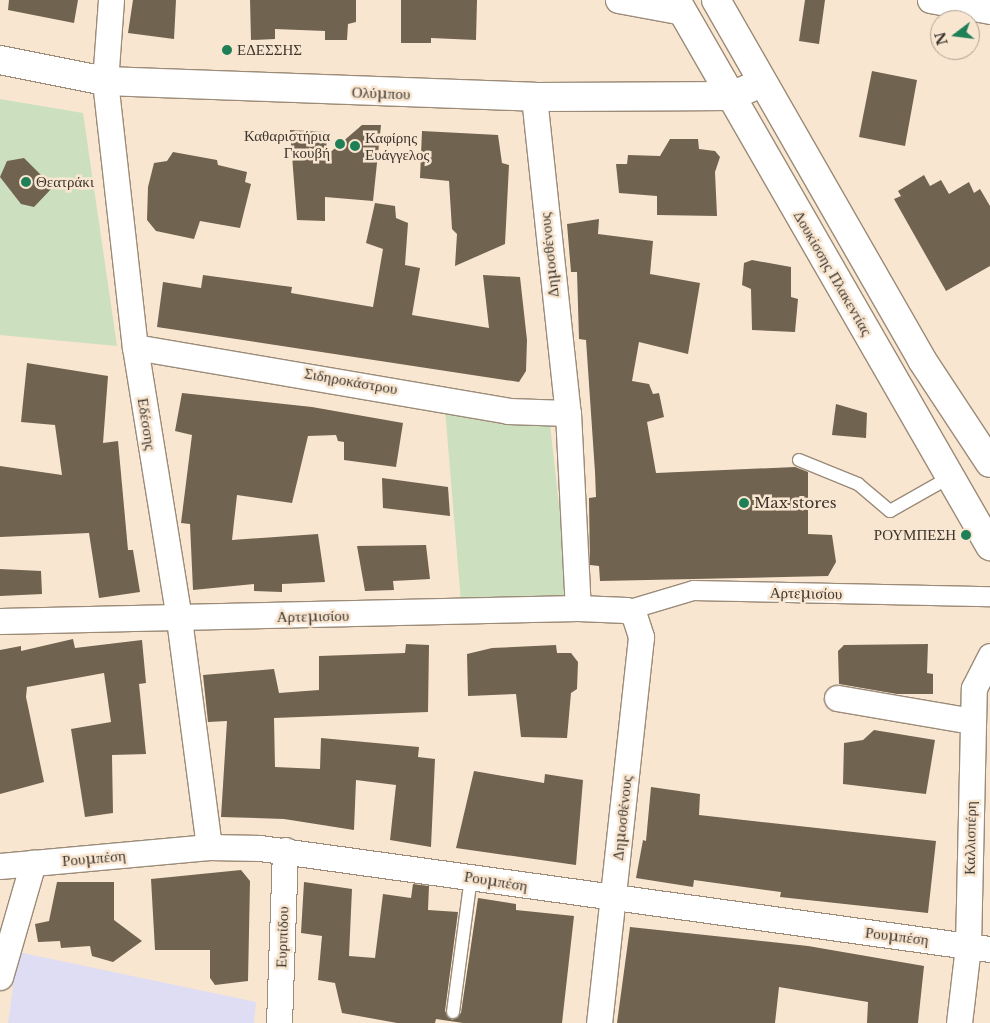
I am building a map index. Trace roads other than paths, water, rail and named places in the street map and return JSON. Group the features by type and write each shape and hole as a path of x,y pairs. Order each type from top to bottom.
{"main road":[{"path":"716,0 761,83 922,360 990,463"},
{"name":"Δουκίσσης Πλακεντίας","path":"679,6 990,546"},
{"name":"Ολύμπου","path":"0,60 105,82 534,97 731,96 761,83"}],"street":[{"name":"Εδέσσης","path":"111,0 105,82 135,347 179,619 209,847"},
{"path":"618,0 679,6"},
{"path":"930,0 990,12"},
{"name":"Δημοσθένους","path":"534,97 568,413 578,608"},
{"name":"Σιδηροκάστρου","path":"135,347 508,411 568,413"},
{"name":"Αρτεμισίου","path":"0,621 179,619 578,608 630,612 693,590 990,596"},
{"name":"Δημοσθένους","path":"599,1023 641,637 630,612"},
{"name":"Καλλισπέρη","path":"959,1023 979,947 972,721 974,688 986,661"},
{"path":"837,698 972,721"},
{"name":"Ρουμπέση","path":"0,866 209,847 284,850 613,899 979,947"},
{"name":"Ευριπίδου","path":"279,1023 284,850"},
{"path":"0,977 33,863"}],"lane":[{"path":"800,460 858,484 890,511 950,477"},
{"path":"453,1012 471,877"}],"place":[{"name":"ΕΔΕΣΣΗΣ","path":"227,50"},
{"name":"Καθαριστήρια Γκουβή","path":"340,144"},
{"name":"Καφίρης Ευάγγελος","path":"355,146"},
{"name":"Θεατράκι","path":"26,182"},
{"name":"Max stores","path":"744,503"},
{"name":"ΡΟΥΜΠΕΣΗ","path":"966,535"}]}
